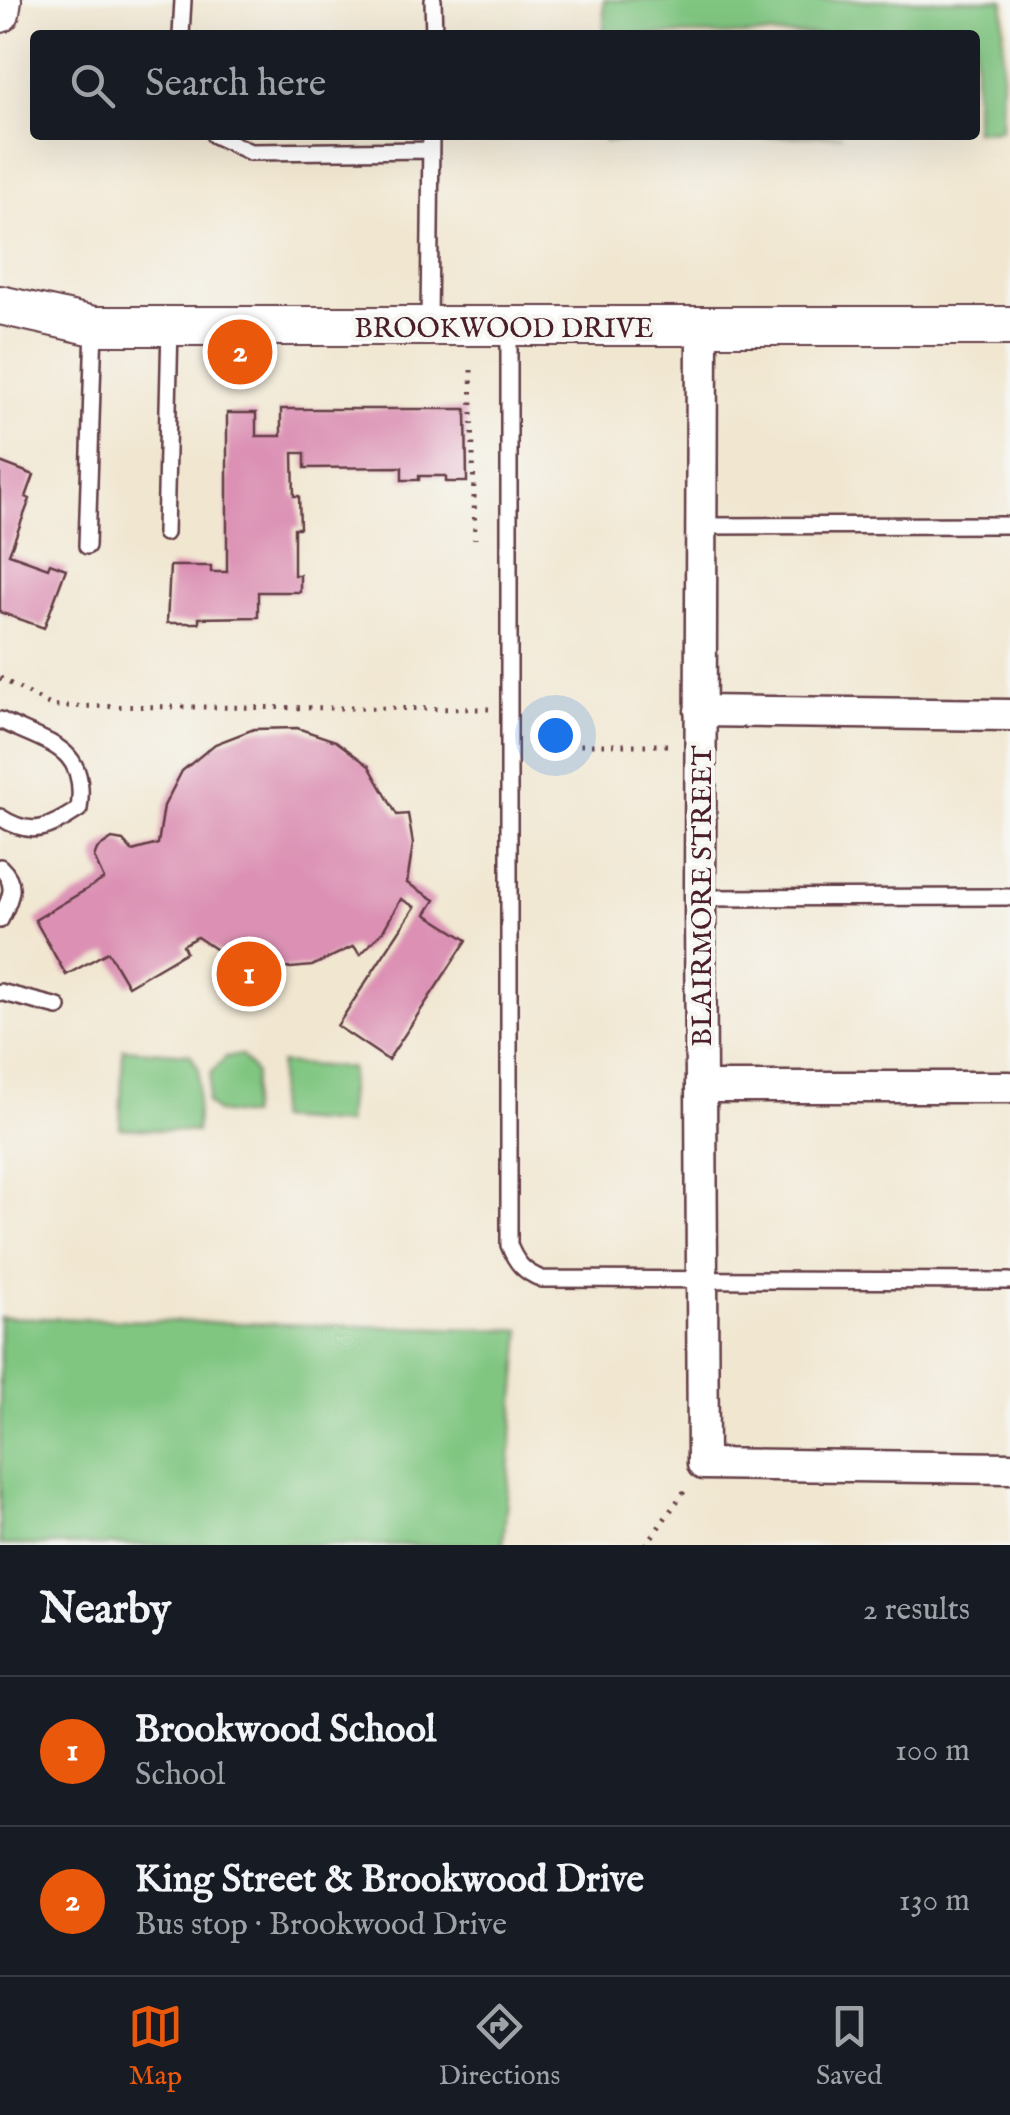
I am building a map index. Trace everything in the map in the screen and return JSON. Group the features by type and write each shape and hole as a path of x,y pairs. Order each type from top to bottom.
{"street":[{"path":"0,13 2,0"},
{"name":"BROOKWOOD DRIVE","path":"0,305 94,326 1010,326"},
{"name":"BLAIRMORE STREET","path":"702,327 703,1464"},
{"path":"700,711 1010,715"},
{"path":"701,1087 1010,1087"},
{"path":"703,1464 1010,1468"}],"lane":[{"path":"181,30 183,0"},
{"path":"434,0 434,30"},
{"path":"225,140 250,152 430,143 429,326"},
{"path":"88,546 94,326"},
{"path":"165,533 170,326"},
{"path":"509,327 509,1245 515,1260 527,1273 542,1278 1010,1280"},
{"path":"702,526 1010,526"},
{"path":"0,720 70,755 83,782 78,809 49,828 15,827 0,818"},
{"path":"0,867 10,876 13,894 0,920"},
{"path":"700,898 1010,896"},
{"path":"0,992 58,1007"}],"path":[{"path":"471,370 474,539"},
{"path":"0,678 52,706 509,710"},
{"path":"509,744 700,745"},
{"path":"646,1545 703,1464"}],"green space":[{"path":"604,0 1004,0 1001,130 980,131 980,30 604,30"},
{"path":"605,140 673,140 605,142"},
{"path":"123,1049 190,1054 199,1069 196,1132 120,1128"},
{"path":"241,1055 255,1073 249,1116 216,1112 207,1103 211,1073 226,1057"},
{"path":"280,1063 351,1068 346,1124 276,1119"},
{"path":"0,1317 521,1330 503,1545 0,1545"}],"building":[{"path":"281,409 466,409 467,482 446,482 446,476 402,480 402,467 305,468 305,453 293,453 294,496 299,496 300,528 294,528 294,575 300,575 300,592 258,592 258,617 167,623 170,566 211,566 211,572 227,572 227,413 256,413 256,436 281,436"},
{"path":"0,462 34,475 26,497 30,499 9,554 48,568 50,563 66,569 44,628 0,612"},
{"path":"297,728 336,741 369,766 397,815 408,814 413,844 407,883 435,900 426,914 467,940 388,1060 337,1026 415,907 401,899 383,931 360,955 354,946 312,966 269,970 236,963 197,937 183,945 186,952 128,986 108,952 66,975 35,920 104,879 94,857 97,849 112,839 123,841 132,851 158,844 164,806 182,771 215,744 254,729"}],"place":[{"name":"King Street & Brookwood Drive","path":"240,352"},
{"name":"Brookwood School","path":"249,974"}]}
